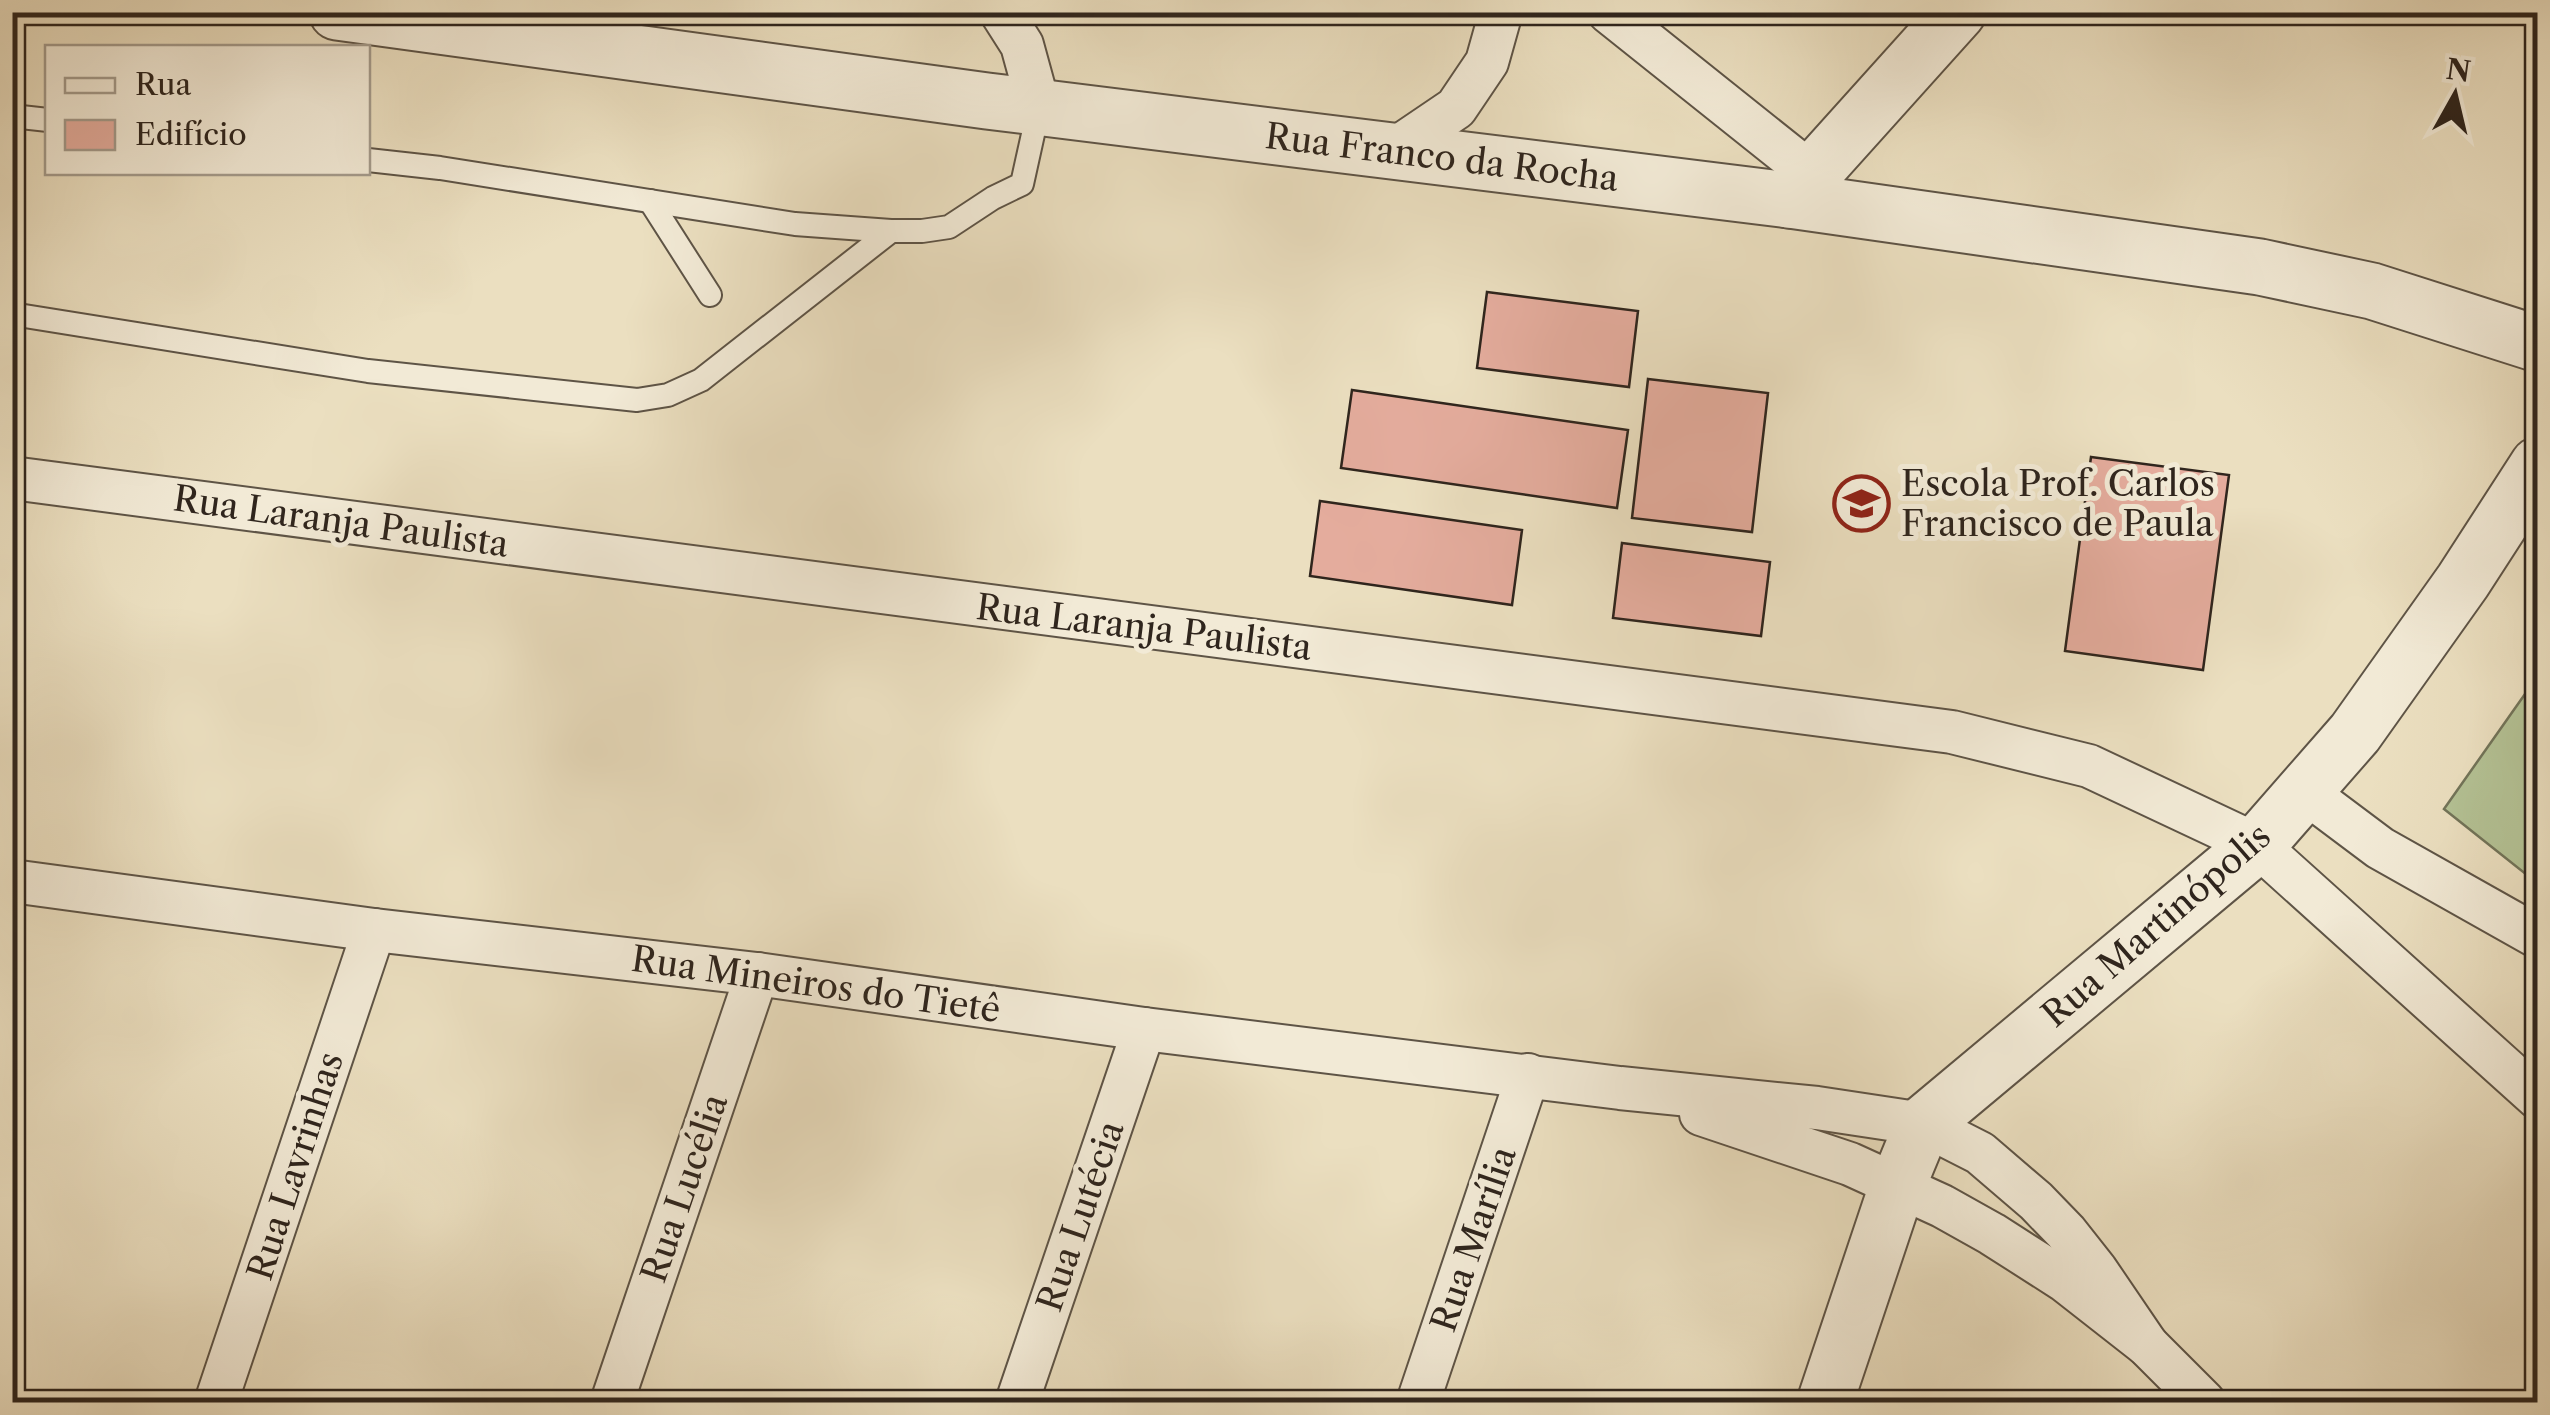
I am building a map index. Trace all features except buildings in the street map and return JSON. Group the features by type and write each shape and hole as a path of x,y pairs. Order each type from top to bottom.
{"street":[{"name":"Rua Franco da Rocha","path":"337,12 1039,107 1394,150 1801,187 2260,266 2372,290 2538,344"},
{"path":"1001,12 1022,44 1039,107"},
{"path":"1394,150 1456,108 1487,62 1501,12"},
{"path":"1609,12 1801,187 1958,12"},
{"name":"Rua Martinópolis","path":"1826,1402 1897,1187 1923,1124 2256,844 2356,733 2538,465"},
{"name":"Rua Laranja Paulista","path":"12,478 1952,732 2089,766 2256,844 2538,1098"},
{"path":"2304,791 2380,848 2538,937"},
{"name":"Rua Mineiros do Tietê","path":"12,881 374,930 756,974 1144,1029 1620,1088 1817,1108 1923,1124 1980,1153 2036,1202 2096,1270 2147,1345"},
{"name":"Rua Lavrinhas","path":"216,1402 374,930"},
{"name":"Rua Lucélia","path":"612,1402 756,974"},
{"name":"Rua Lutécia","path":"1017,1402 1144,1029"},
{"name":"Rua Marília","path":"1418,1402 1528,1075"},
{"name":"Rua Mineiros do Tietê","path":"1620,1088 1850,1164 1942,1206 2064,1280 2147,1345 2204,1402"}],"lane":[{"path":"370,160 795,224 922,231 948,227 1022,184 1039,107"},
{"path":"12,116 45,120"},
{"path":"650,201 710,296"},
{"path":"12,314 368,371 637,400 668,395 701,380 891,231"}],"green space":[{"path":"2537,677 2537,883 2444,809"}],"place":[{"name":"Escola Prof. Carlos Francisco de Paula","path":"1862,503"}]}
